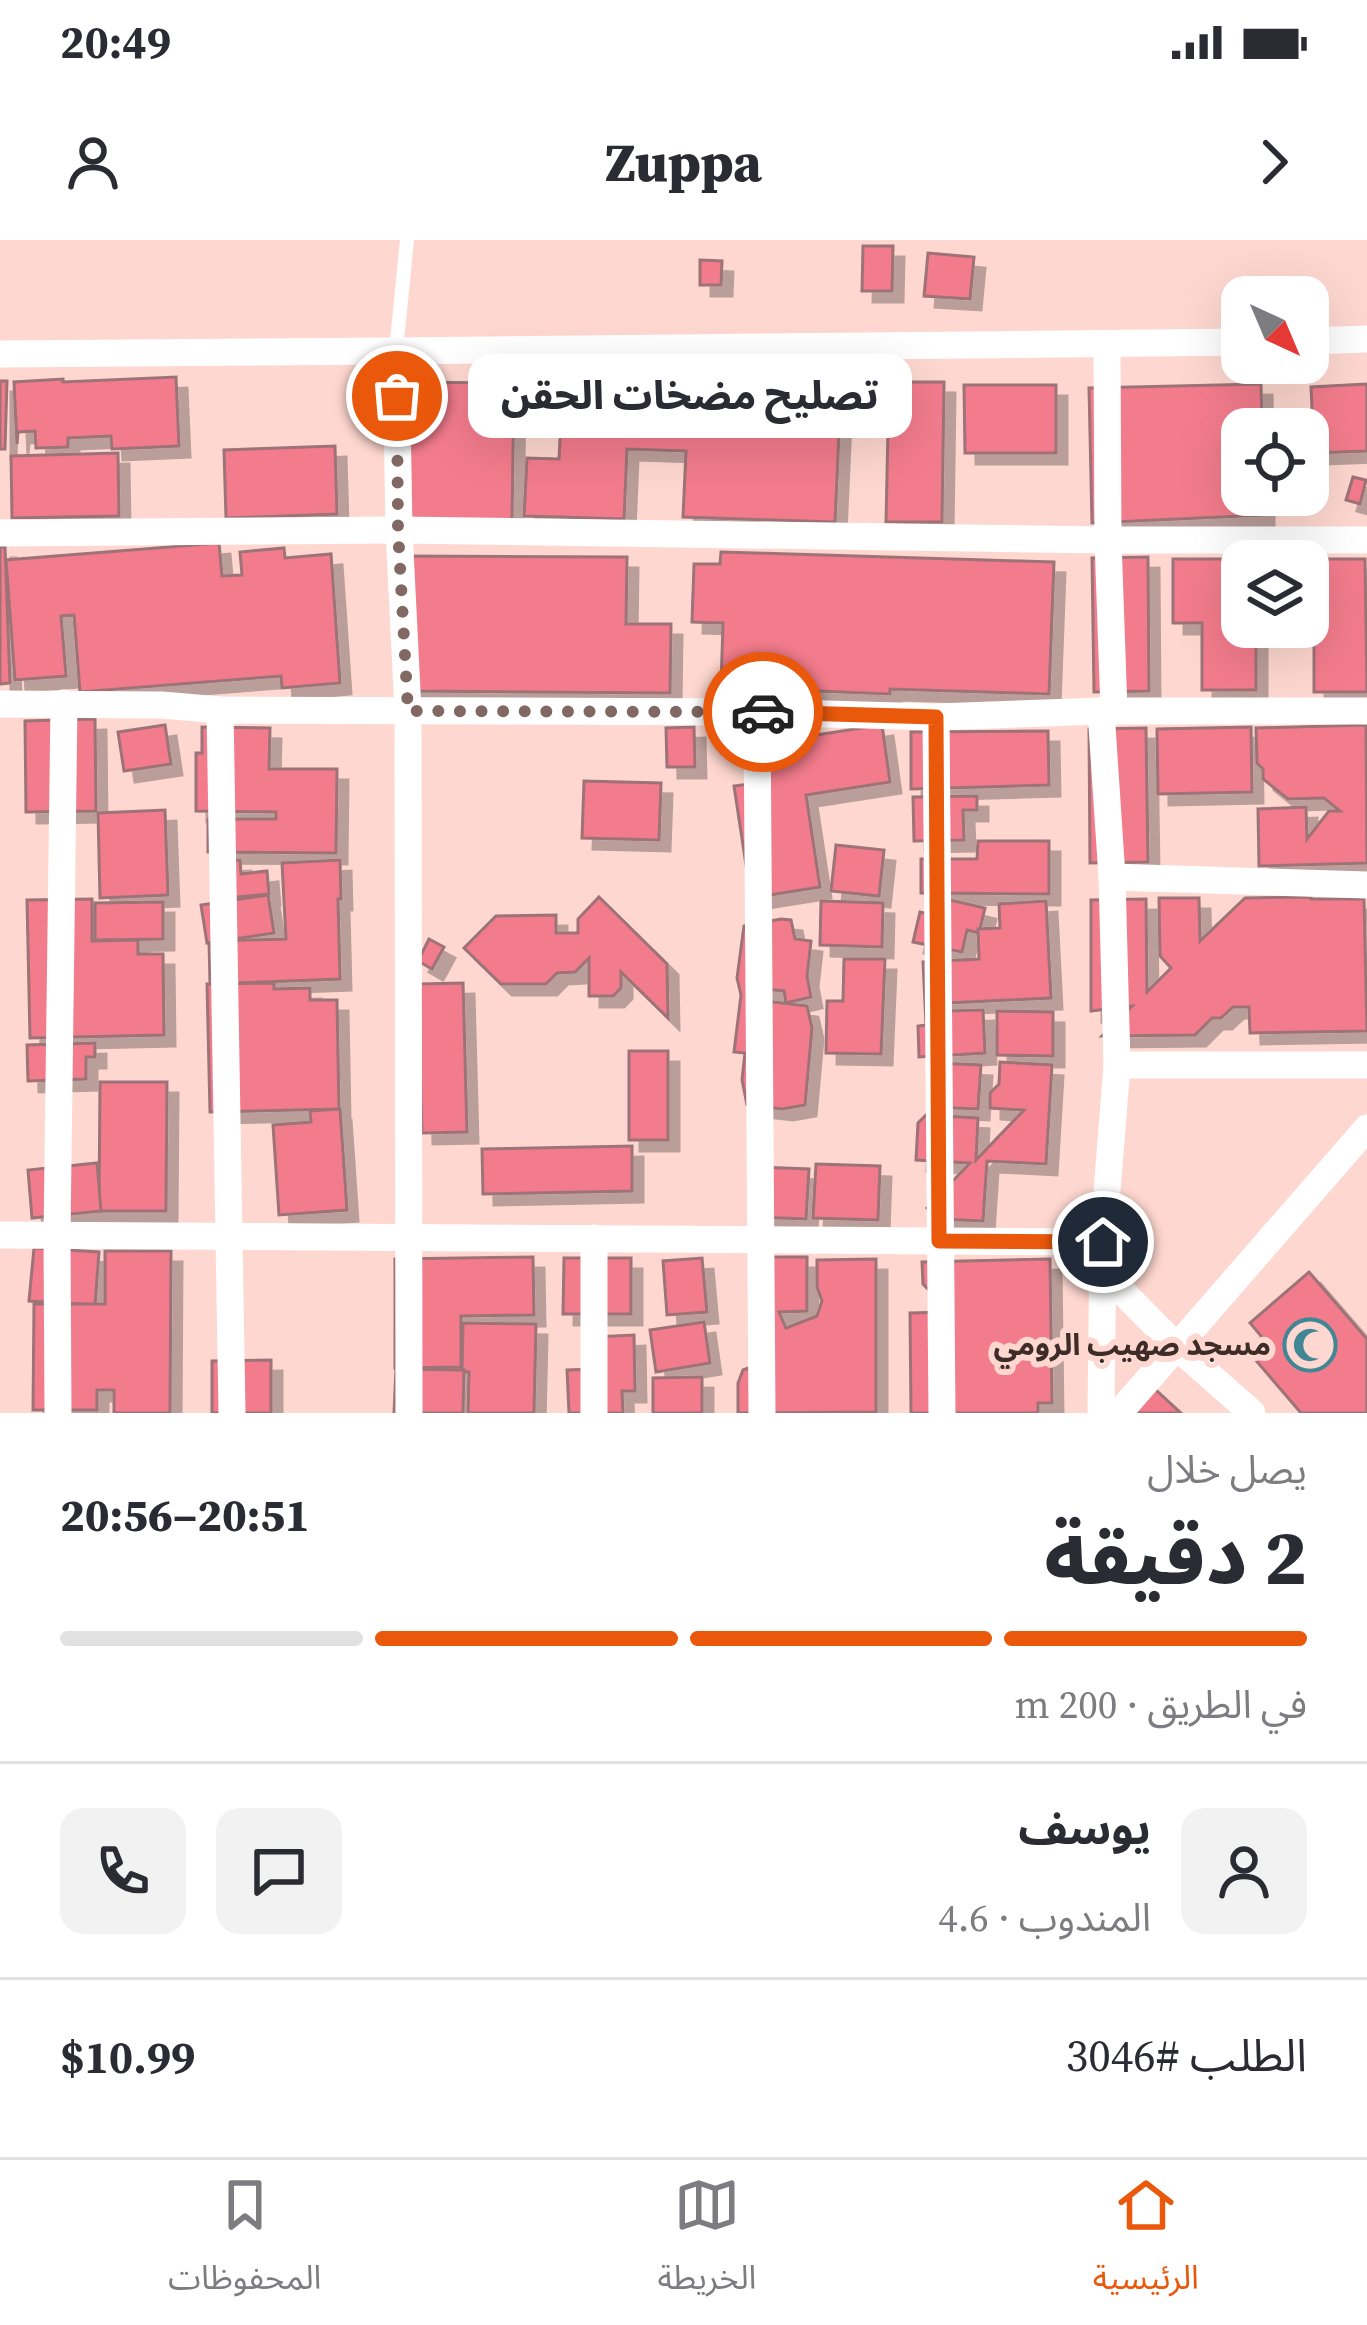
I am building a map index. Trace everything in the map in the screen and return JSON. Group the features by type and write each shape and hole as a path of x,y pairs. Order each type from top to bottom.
{"street":[{"path":"1329,340 1367,339"},
{"path":"0,354 1221,343"},
{"path":"1101,1413 1103,1242 1117,1065 1108,711 1107,346"},
{"path":"396,351 398,530 408,711 409,1413"},
{"path":"0,532 398,530 1367,540"},
{"path":"58,1413 64,703"},
{"path":"0,704 936,717 1108,711 1367,711"},
{"path":"220,710 232,1413"},
{"path":"757,712 762,1413"},
{"path":"936,717 942,1413"},
{"path":"1112,877 1367,885"},
{"path":"1117,1065 1367,1065"},
{"path":"1119,1413 1367,1128"},
{"path":"0,1235 1103,1242"},
{"path":"594,1238 594,1413"},
{"path":"1105,1274 1252,1413"}],"lane":[{"path":"396,351 407,240"}],"building":[{"path":"863,246 893,246 892,291 862,291"},
{"path":"928,253 974,257 970,299 924,296"},
{"path":"700,260 722,261 721,285 700,285"},
{"path":"176,377 179,446 112,449 111,436 68,438 68,447 36,448 35,431 18,432 17,444 14,382"},
{"path":"563,378 841,389 835,522 683,517 686,451 627,449 624,519 524,516 527,458 559,459"},
{"path":"0,381 7,381 5,449 0,449"},
{"path":"398,382 514,383 512,520 395,519"},
{"path":"889,382 944,382 942,522 886,522"},
{"path":"1261,384 1262,408 1221,408 1221,516 1242,516 1092,523 1089,388"},
{"path":"1367,384 1367,451 1329,452 1329,408 1312,408 1311,387"},
{"path":"964,385 1056,385 1056,453 965,453"},
{"path":"335,446 337,514 226,518 224,450"},
{"path":"118,453 119,516 12,518 11,456"},
{"path":"1353,477 1366,480 1360,504 1346,500"},
{"path":"219,543 222,576 242,575 240,552 284,548 285,558 331,554 340,683 282,688 281,676 80,692 74,615 61,616 66,676 15,680 6,560"},
{"path":"0,547 5,547 10,683 0,684"},
{"path":"721,552 1054,562 1049,694 721,687 723,623 692,622 694,564 720,564"},
{"path":"401,556 627,557 626,624 671,624 670,693 399,691"},
{"path":"1148,557 1149,691 1094,692 1092,558"},
{"path":"1173,559 1221,559 1221,648 1256,648 1256,690 1202,690 1202,623 1173,623"},
{"path":"1329,559 1365,559 1367,692 1314,692 1314,648 1329,648"},
{"path":"95,719 96,811 26,812 25,721"},
{"path":"165,725 171,764 124,771 118,732"},
{"path":"882,725 890,782 806,795 820,887 751,898 734,786 750,784 744,746"},
{"path":"1366,725 1367,863 1259,866 1258,809 1306,807 1307,839 1329,811 1340,811 1324,798 1288,799 1263,779 1257,763 1256,728"},
{"path":"202,727 270,728 269,769 337,769 336,853 208,852 208,819 276,819 276,812 196,811 196,753 202,753"},
{"path":"694,727 695,767 667,767 666,728"},
{"path":"1251,727 1252,792 1158,794 1157,729"},
{"path":"1146,728 1148,862 1090,863 1089,729"},
{"path":"1048,731 1049,785 911,789 911,732"},
{"path":"584,781 661,783 659,840 582,838"},
{"path":"977,796 977,810 963,810 964,840 914,841 913,797"},
{"path":"165,810 168,895 100,898 98,813"},
{"path":"978,841 1049,841 1049,894 921,893 921,859 977,859"},
{"path":"836,845 884,850 879,896 831,891"},
{"path":"240,860 241,874 267,871 269,894 227,898 224,861"},
{"path":"340,860 340,979 210,984 209,941 286,939 282,863"},
{"path":"268,895 274,933 207,943 201,905"},
{"path":"599,897 667,964 668,1018 621,972 621,988 613,996 589,996 589,958 575,972 557,973 546,984 501,984 464,948 496,916 556,915 556,933 578,933 578,919"},
{"path":"937,897 985,908 979,933 967,930 962,952 913,942 920,912 933,915"},
{"path":"1159,898 1199,898 1200,941 1245,898 1364,899 1367,1031 1250,1033 1249,1007 1233,1007 1221,1018 1212,1018 1195,1035 1102,1036 1132,1006 1091,1011 1091,900 1146,899 1147,992 1171,968 1160,956"},
{"path":"92,899 92,941 138,940 138,954 163,954 164,1035 30,1038 27,900"},
{"path":"821,901 883,903 882,947 820,945"},
{"path":"1046,901 1051,998 948,1003 948,1011 983,1010 985,1053 919,1057 918,1026 926,1025 923,962 979,959 978,929 1000,928 999,904"},
{"path":"163,902 163,939 95,940 95,903"},
{"path":"791,920 795,939 811,941 807,976 811,997 786,1003 784,991 754,988 757,1000 807,1006 812,1028 805,1105 782,1109 747,1105 742,1080 745,1053 734,1052 744,926"},
{"path":"429,939 444,947 432,969 418,961"},
{"path":"844,959 885,959 881,1054 826,1053 827,1001 843,1001"},
{"path":"274,983 274,989 310,988 310,1000 337,1000 339,1109 210,1112 207,984"},
{"path":"463,983 467,1132 422,1133 418,984"},
{"path":"997,1011 1053,1012 1053,1056 997,1055"},
{"path":"95,1043 95,1057 86,1057 86,1079 28,1081 27,1045"},
{"path":"629,1051 668,1051 668,1140 629,1140"},
{"path":"1000,1062 1052,1065 1046,1164 987,1161 983,1221 938,1219 927,1208 970,1163 916,1160 918,1123 926,1115 978,1118 976,1160 1024,1110 990,1108 990,1093 999,1084"},
{"path":"934,1063 981,1065 978,1109 931,1107"},
{"path":"100,1082 167,1082 166,1211 99,1211"},
{"path":"340,1109 347,1210 279,1215 273,1125 311,1122 310,1111"},
{"path":"632,1146 632,1191 483,1194 482,1149"},
{"path":"97,1163 101,1211 32,1218 28,1170"},
{"path":"816,1164 880,1166 878,1220 813,1218"},
{"path":"758,1167 809,1169 806,1219 755,1217"},
{"path":"34,1248 99,1252 95,1305 29,1301"},
{"path":"105,1251 171,1251 170,1413 114,1413 114,1390 97,1390 97,1410 33,1410 34,1304 105,1304"},
{"path":"533,1257 534,1315 461,1316 461,1367 395,1368 395,1259"},
{"path":"754,1257 807,1257 807,1311 779,1312 786,1328 817,1316 822,1301 817,1260 876,1259 876,1412 738,1413 743,1370 757,1365"},
{"path":"564,1258 631,1258 631,1314 563,1314"},
{"path":"702,1258 707,1312 667,1315 663,1261"},
{"path":"1050,1259 1052,1403 1038,1403 1038,1413 911,1413 910,1313 951,1312 923,1284 922,1262"},
{"name":"مسجد صهيب الرومي","path":"1309,1272 1367,1339 1367,1413 1301,1413 1247,1350 1262,1337 1250,1323"},
{"path":"704,1322 710,1363 656,1372 650,1330"},
{"path":"463,1323 536,1324 534,1413 468,1413 469,1372 462,1372"},
{"path":"634,1335 635,1391 622,1391 623,1413 569,1413 567,1370 595,1369 594,1337"},
{"path":"271,1360 271,1413 212,1413 212,1361"},
{"path":"396,1369 464,1370 463,1413 394,1413"},
{"path":"702,1377 702,1413 653,1413 653,1378"},
{"path":"1145,1380 1181,1413 1115,1413"}],"way so far":[{"path":"397,396 398,530 408,711 763,712"}],"place":[{"name":"تصليح مضخات الحقن","path":"397,396"},
{"name":"مسجد صهيب الرومي","path":"1310,1345"}],"route":[{"path":"763,712 936,717 939,1241 1103,1242"}]}
